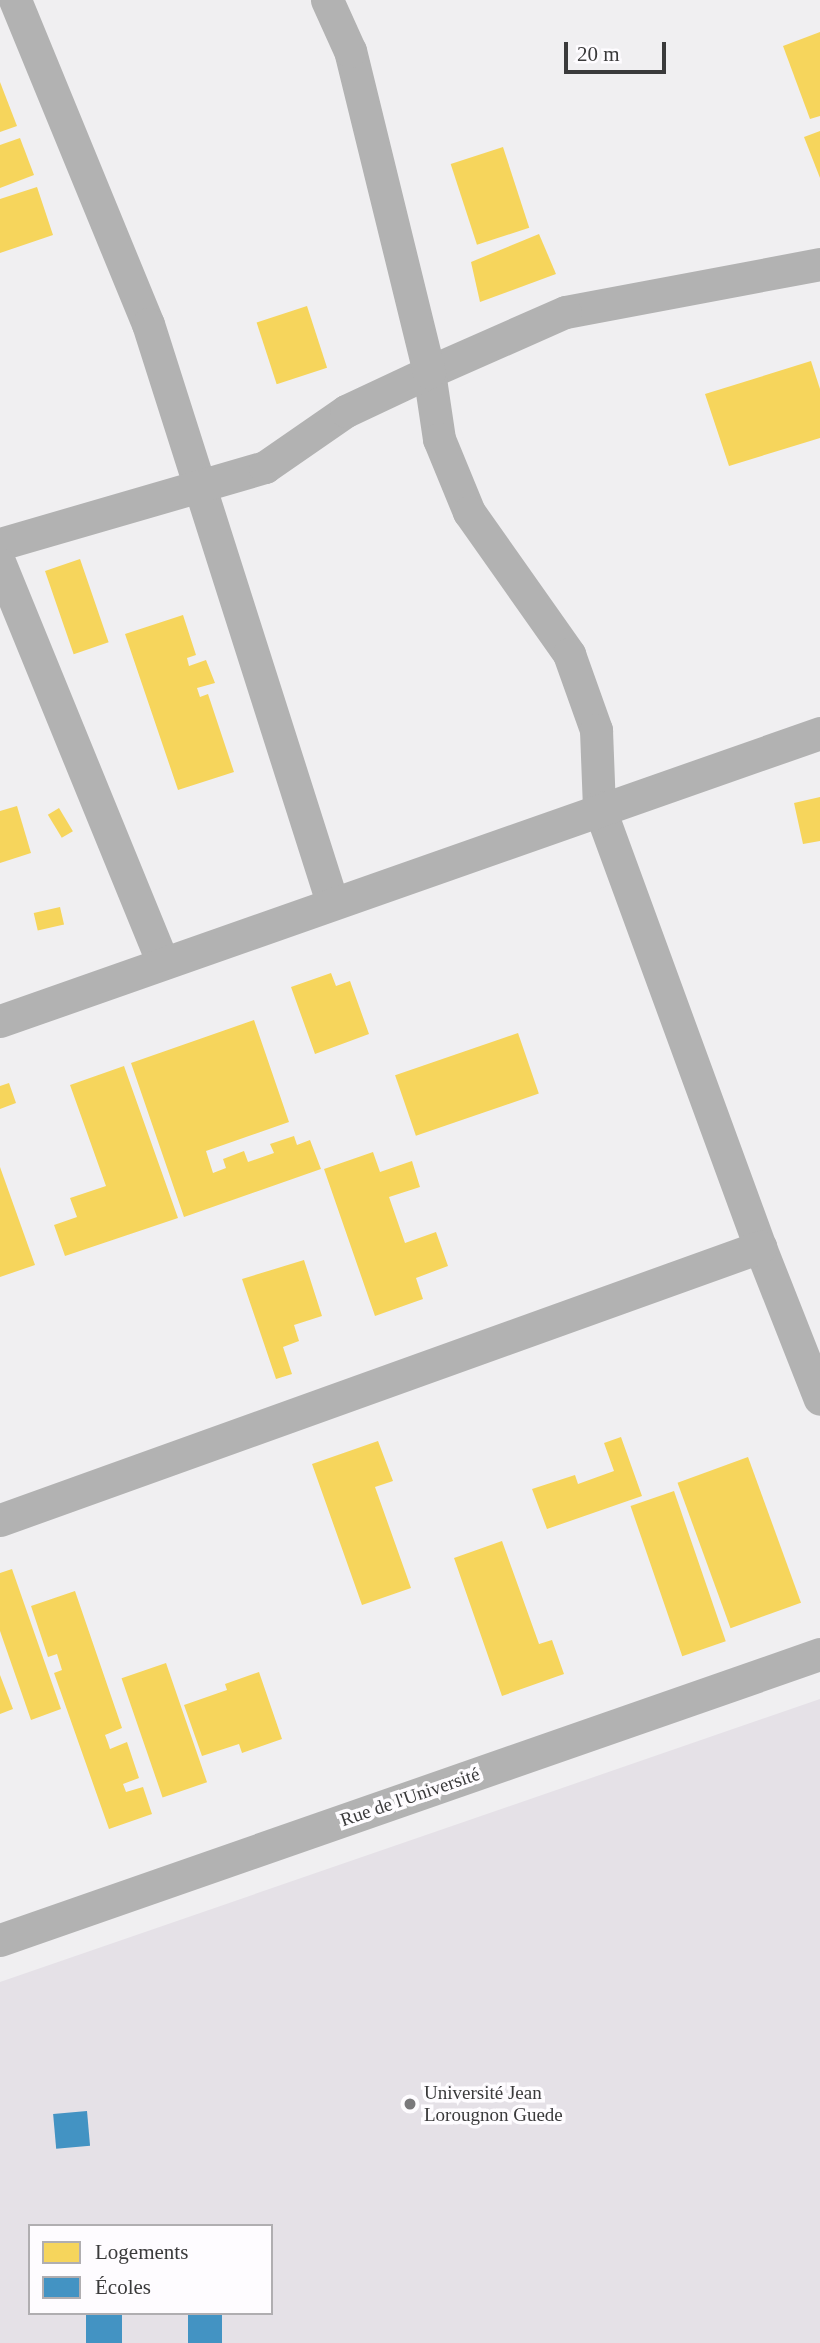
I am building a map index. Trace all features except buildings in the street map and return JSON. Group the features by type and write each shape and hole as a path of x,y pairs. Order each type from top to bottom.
{"street":[{"path":"15,0 148,324 332,902"},
{"path":"327,0 350,51 429,372 439,439 469,512 569,654 596,730 599,807 760,1247 820,1398"},
{"path":"0,544 201,488 265,467 346,411 565,312 820,264"},
{"path":"0,564 163,962"},
{"path":"0,1021 599,807 820,733"},
{"path":"0,1520 760,1247"},
{"name":"Rue de l'Université","path":"0,1940 820,1654"}],"shaded area":[{"name":"Université Jean Lorougnon Guede","path":"820,1699 820,2343 0,2343 0,1982"}],"place":[{"name":"Université Jean Lorougnon Guede","path":"410,2104"}]}
